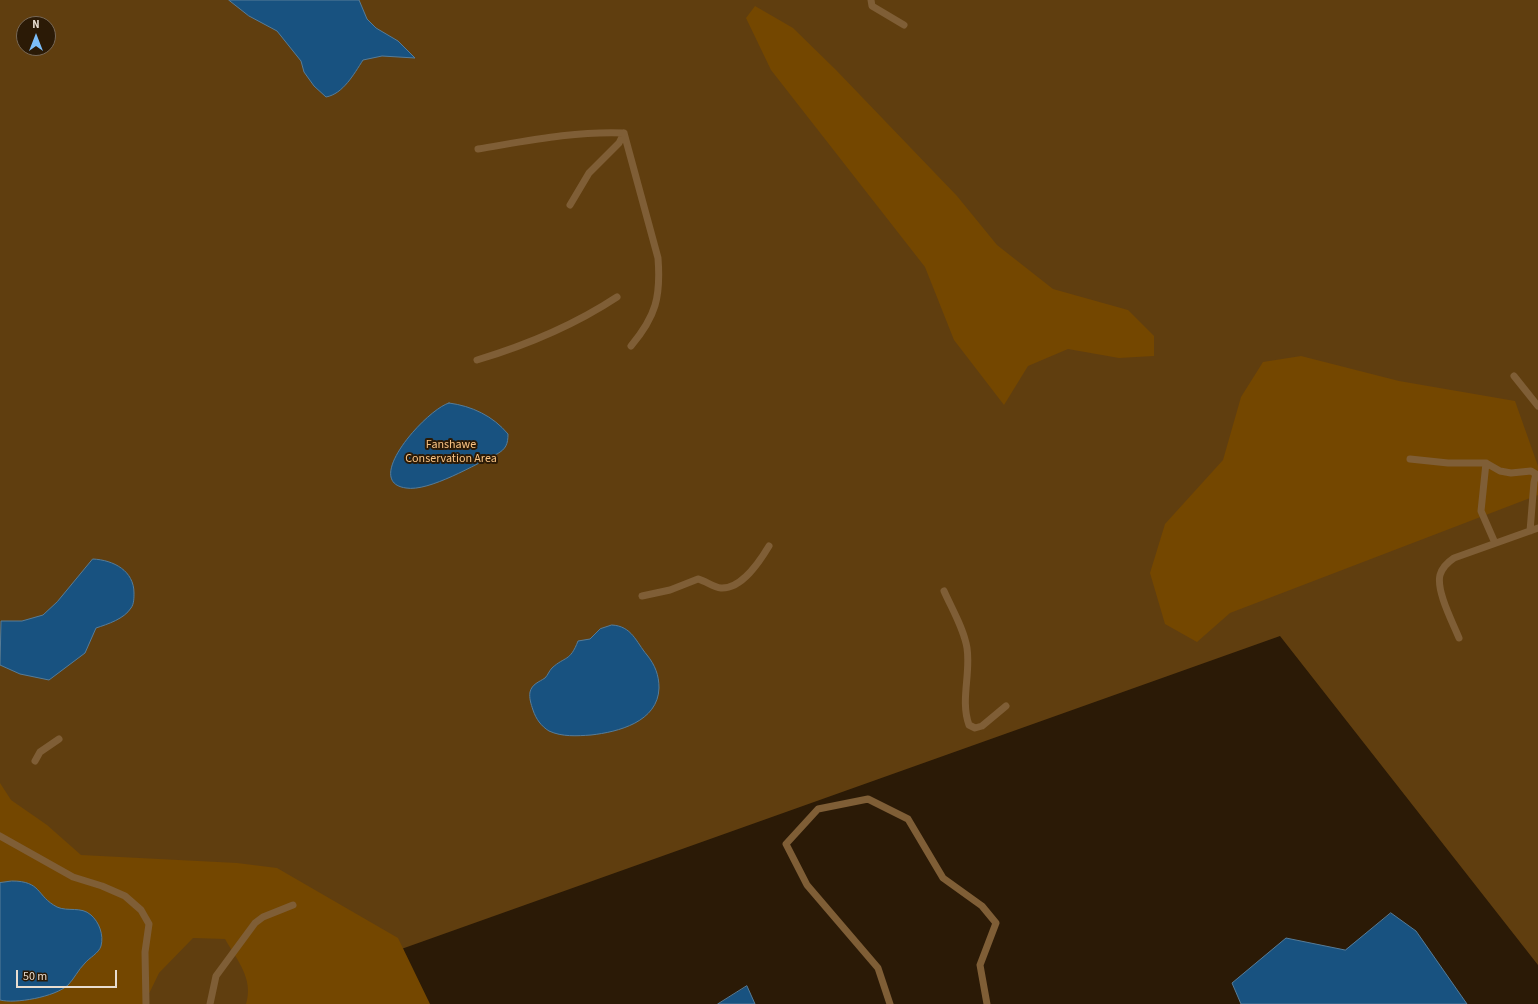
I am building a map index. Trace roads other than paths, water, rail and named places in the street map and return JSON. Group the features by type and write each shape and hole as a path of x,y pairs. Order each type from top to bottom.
{"lane":[{"path":"871,0 872,6 904,25"},
{"path":"478,149 569,134 594,132 624,133"},
{"path":"570,205 589,173 619,143 624,133"},
{"path":"624,133 658,258 660,278 652,315 646,328 631,346"},
{"path":"477,360 534,341 580,321 617,297"},
{"path":"1514,376 1538,406"},
{"path":"1410,459 1448,463 1486,463 1500,471 1511,473 1531,471 1536,474 1530,531"},
{"path":"1486,463 1481,511 1495,543"},
{"path":"1459,638 1444,600 1440,576 1448,562 1454,558 1538,528"},
{"path":"642,596 670,590 698,579 717,587 729,587 749,574 769,546"},
{"path":"944,591 967,647 968,661 965,702 969,725 975,728 982,726 1006,706"},
{"path":"35,761 40,752 59,739"},
{"path":"890,1004 878,968 807,885 786,844 818,809 868,799 908,819 943,878 982,906 996,923 980,965 987,1004"},
{"path":"0,836 73,877 102,886 125,896 141,910 149,924 144,966 147,989 146,1004"},
{"path":"210,1004 216,976 256,923 263,917 293,905"}],"water":[{"path":"229,0 359,0 367,19 376,28 398,41 415,58 382,56 363,60 343,88 326,97 314,86 304,72 301,61 277,31 249,16"},
{"path":"449,403 474,409 496,422 508,434 508,441 503,450 465,470 427,486 406,488 394,483 391,473 394,460 402,446 427,418 439,408"},
{"path":"93,559 115,564 127,573 131,579 134,599 128,612 115,621 96,628 85,653 49,680 20,674 0,665 1,621 22,621 43,615 57,602"},
{"path":"612,625 624,628 629,632 654,666 659,688 657,700 652,709 635,723 624,728 602,734 575,736 549,731 541,725 534,713 530,699 532,687 545,678 552,668 570,656 578,641 590,639 600,629"},
{"path":"12,881 22,882 34,886 50,903 57,907 87,912 94,918 98,925 102,942 98,951 87,961 68,985 62,989 45,996 25,1000 7,1001 0,1000 0,883"},
{"path":"1391,913 1416,931 1467,1004 1241,1004 1232,983 1286,938 1345,950"},
{"path":"747,986 755,1004 718,1004"}],"park label":[{"name":"Fanshawe Conservation Area","path":"451,452"}]}
